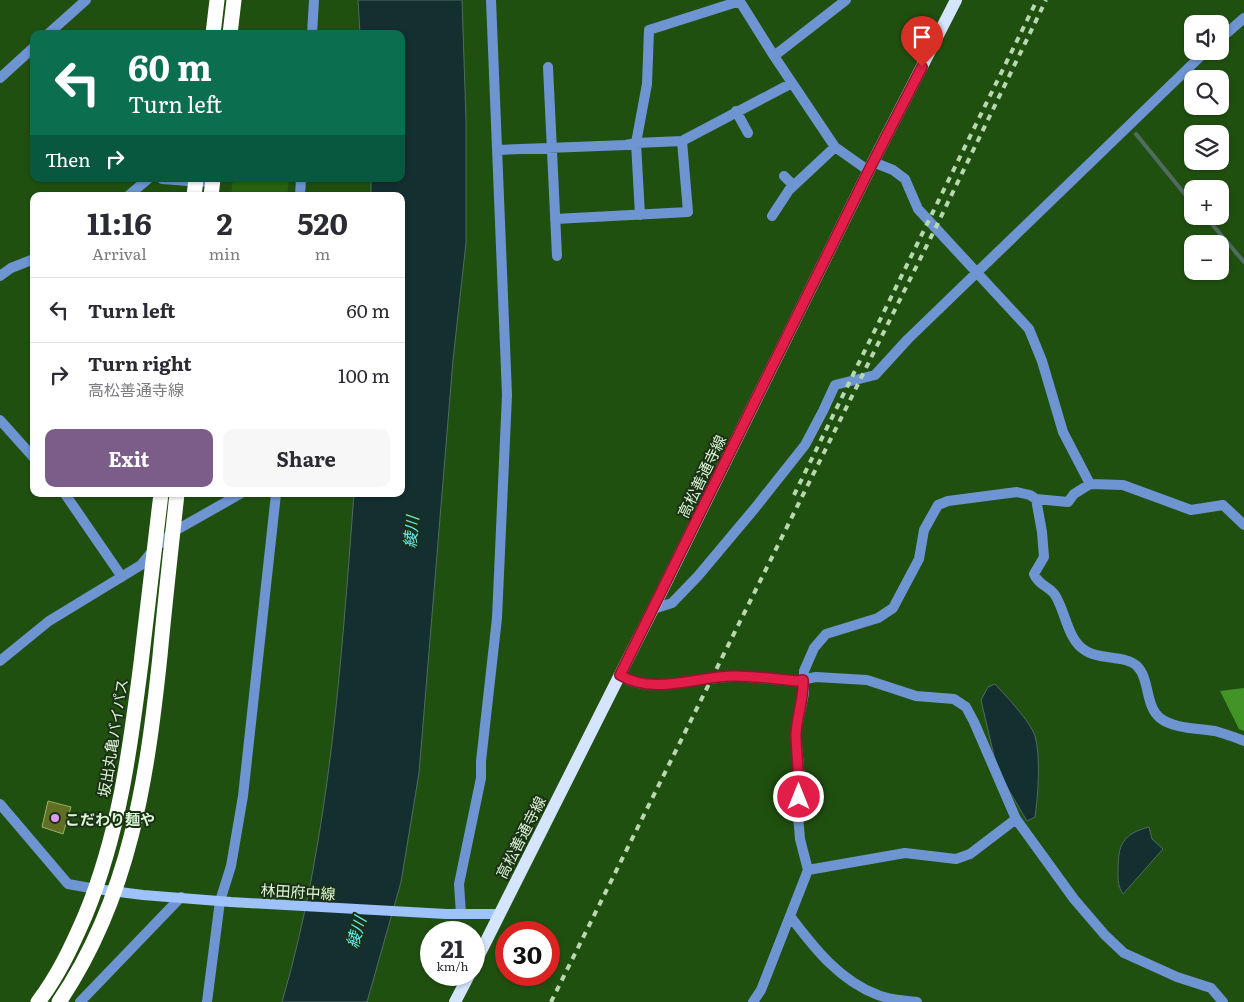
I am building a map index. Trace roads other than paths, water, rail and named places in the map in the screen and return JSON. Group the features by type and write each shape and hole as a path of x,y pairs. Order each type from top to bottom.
{"highway":[{"path":"212,30 216,0"},
{"path":"230,30 234,0"},
{"name":"坂出丸亀バイパス","path":"38,1002 67,957 96,889 108,852 122,795 132,732 161,497"},
{"path":"59,1002 76,977 103,923 115,892 136,815 152,733 177,497"}],"main road":[{"name":"高松善通寺線","path":"485,943 653,609 871,166 956,0"},
{"name":"林田府中線","path":"96,889 231,902 446,914 499,914"},
{"path":"456,1002 464,986"}],"street":[{"path":"52,30 86,0"},
{"path":"312,30 314,0"},
{"path":"461,914 459,884 481,778 481,761 498,618 507,395 491,0"},
{"path":"640,215 636,143 647,84 649,30 739,0 835,147 871,166 893,170 905,179 918,209 1029,329 1042,361 1063,432 1090,484"},
{"path":"774,56 846,0"},
{"path":"1229,31 1244,18"},
{"path":"0,78 30,51"},
{"path":"653,609 672,603 698,576 755,508 805,445 834,385 875,374 908,339 1197,60"},
{"path":"548,67 557,256"},
{"path":"498,150 626,145 682,140 792,83"},
{"path":"736,111 748,133"},
{"path":"556,219 688,212 682,140"},
{"path":"772,216 793,185 835,147"},
{"path":"784,176 793,185"},
{"path":"133,192 144,182"},
{"path":"178,182 213,186"},
{"path":"0,276 11,268 30,261"},
{"path":"0,420 30,454"},
{"path":"753,1002 761,990 808,870 800,839 798,815 800,779 796,732 804,693 804,671 814,648 826,634 878,618 893,608 919,559 924,530 938,505 948,501 1017,492 1030,495 1036,499 1068,502 1074,494 1090,484 1123,484 1191,510 1223,505 1244,525"},
{"path":"67,497 122,577"},
{"path":"0,661 49,621 141,565 155,548 173,532 235,497"},
{"path":"207,1002 220,901 231,866 243,796 276,497"},
{"path":"1036,499 1044,557 1034,574 1037,582 1055,594 1065,621 1077,642 1086,651 1129,662 1137,667 1159,718 1171,724 1215,731 1244,741"},
{"path":"620,675 630,681 657,685 735,676 796,681 816,677 866,680 916,696 954,699 966,707 974,722 1016,819 1074,899 1104,934 1124,953 1177,977 1212,988 1223,1002"},
{"path":"0,804 68,884 96,889"},
{"path":"808,870 905,854 956,859 970,854 1016,819"},
{"path":"80,1002 181,897"},
{"path":"790,916 827,962 856,985 880,996 917,1002"}],"water":[{"name":"綾川","path":"358,0 462,0 466,120 466,243 453,360 419,773 401,882 367,1002 282,1002 312,877 322,814 338,686 354,497 405,497 405,192 371,192 371,182 405,182 405,30 360,30"},
{"path":"995,684 1023,716 1035,736 1037,744 1038,776 1035,817 1027,821 1004,782 994,756 981,700 988,687"},
{"path":"1149,827 1152,839 1163,849 1123,894 1118,878 1118,862 1121,847 1127,837"}],"waterway":[{"path":"1136,134 1184,193"},
{"path":"1213,225 1244,262"}],"railway":[{"path":"794,495 1037,0"},
{"path":"551,1002 936,227 1046,0"}],"place":[{"name":"こだわり麺や","path":"55,818"}]}
